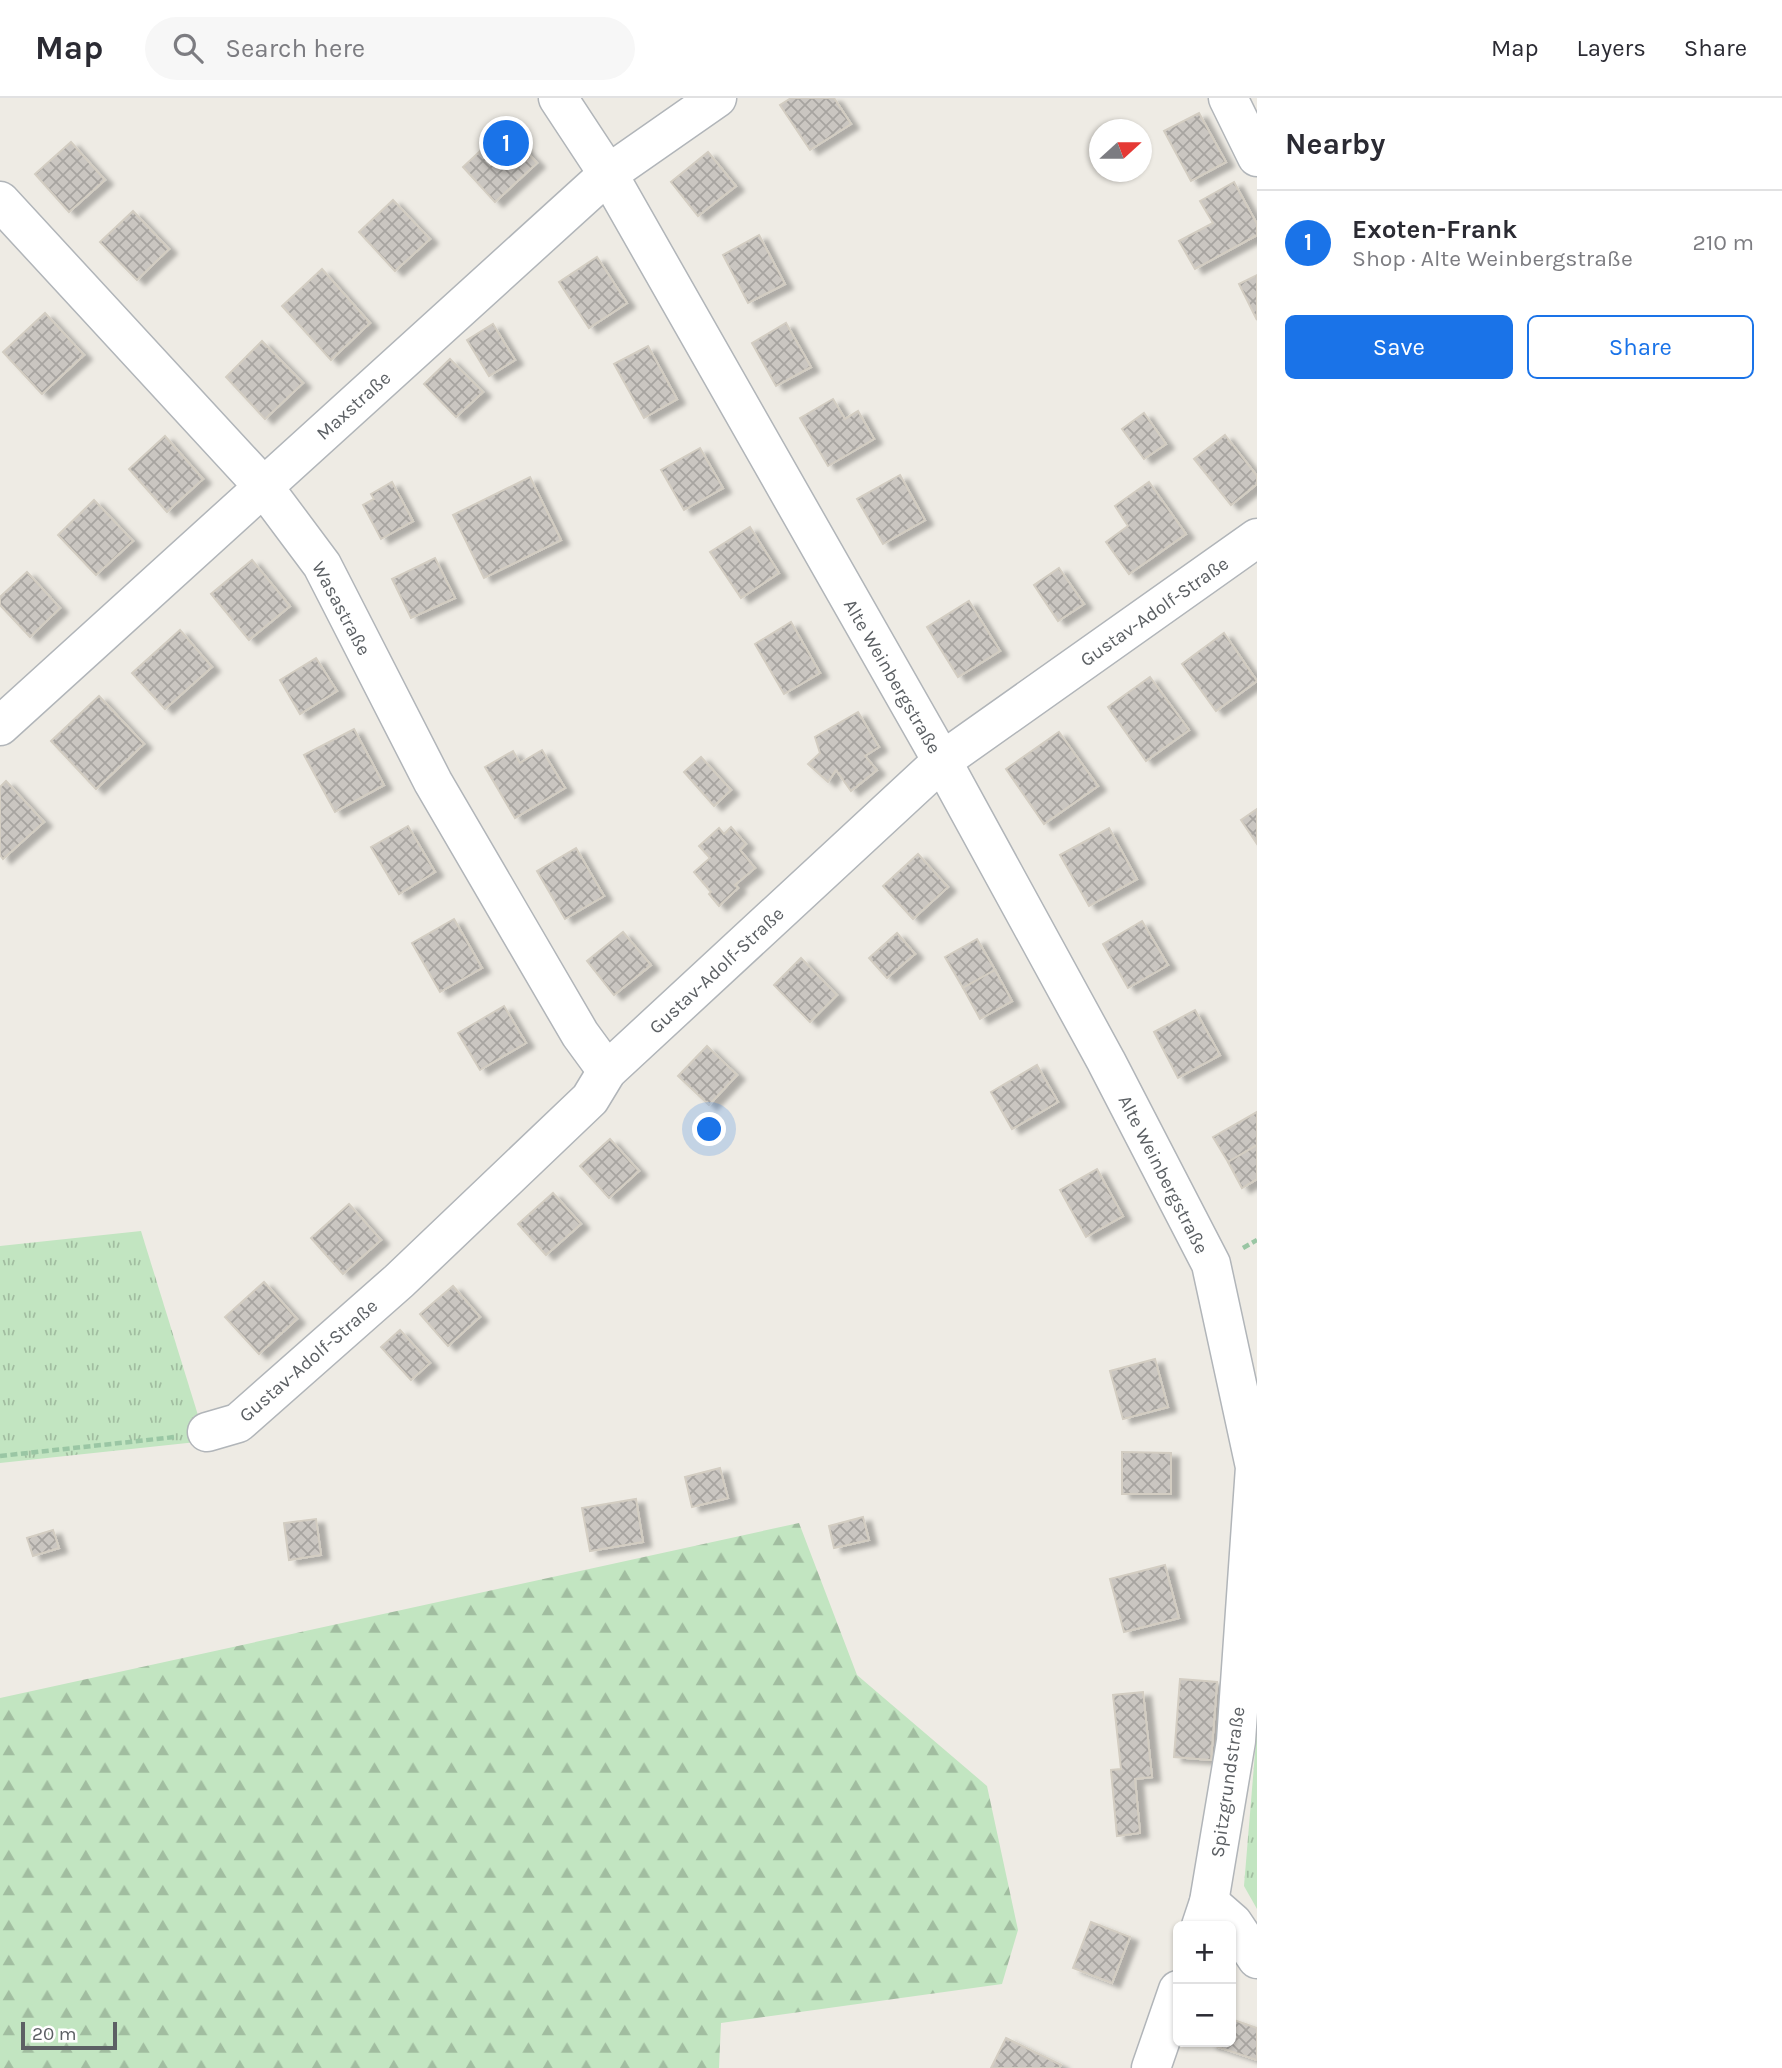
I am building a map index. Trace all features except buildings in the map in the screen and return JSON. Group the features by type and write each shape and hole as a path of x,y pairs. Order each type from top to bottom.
{"street":[{"name":"Alte Weinbergstraße","path":"558,98 608,174 942,761 1106,1061 1210,1264"},
{"name":"Maxstraße","path":"0,726 608,174 717,98"},
{"path":"1228,98 1257,157"},
{"name":"Wasastraße","path":"0,201 263,486 322,565 433,782 580,1034 607,1071"},
{"name":"Gustav-Adolf-Straße","path":"207,1432 238,1423 399,1281 590,1099 607,1071 942,761 1257,538"},
{"name":"Spitzgrundstraße","path":"1205,1914 1236,1741 1255,1467 1210,1264"},
{"path":"1205,1914 1233,1923 1257,1959"},
{"path":"1151,2068 1173,2004"}],"path":[{"path":"0,1457 207,1432"}],"green space":[{"path":"141,1231 206,1441 0,1463 0,1246"},
{"path":"799,1523 857,1675 987,1786 1018,1930 1002,1984 721,2023 719,2068 0,2068 0,1698"},
{"path":"1257,1729 1257,1909 1244,1886"}],"place":[{"name":"Exoten-Frank","path":"506,143"}]}
